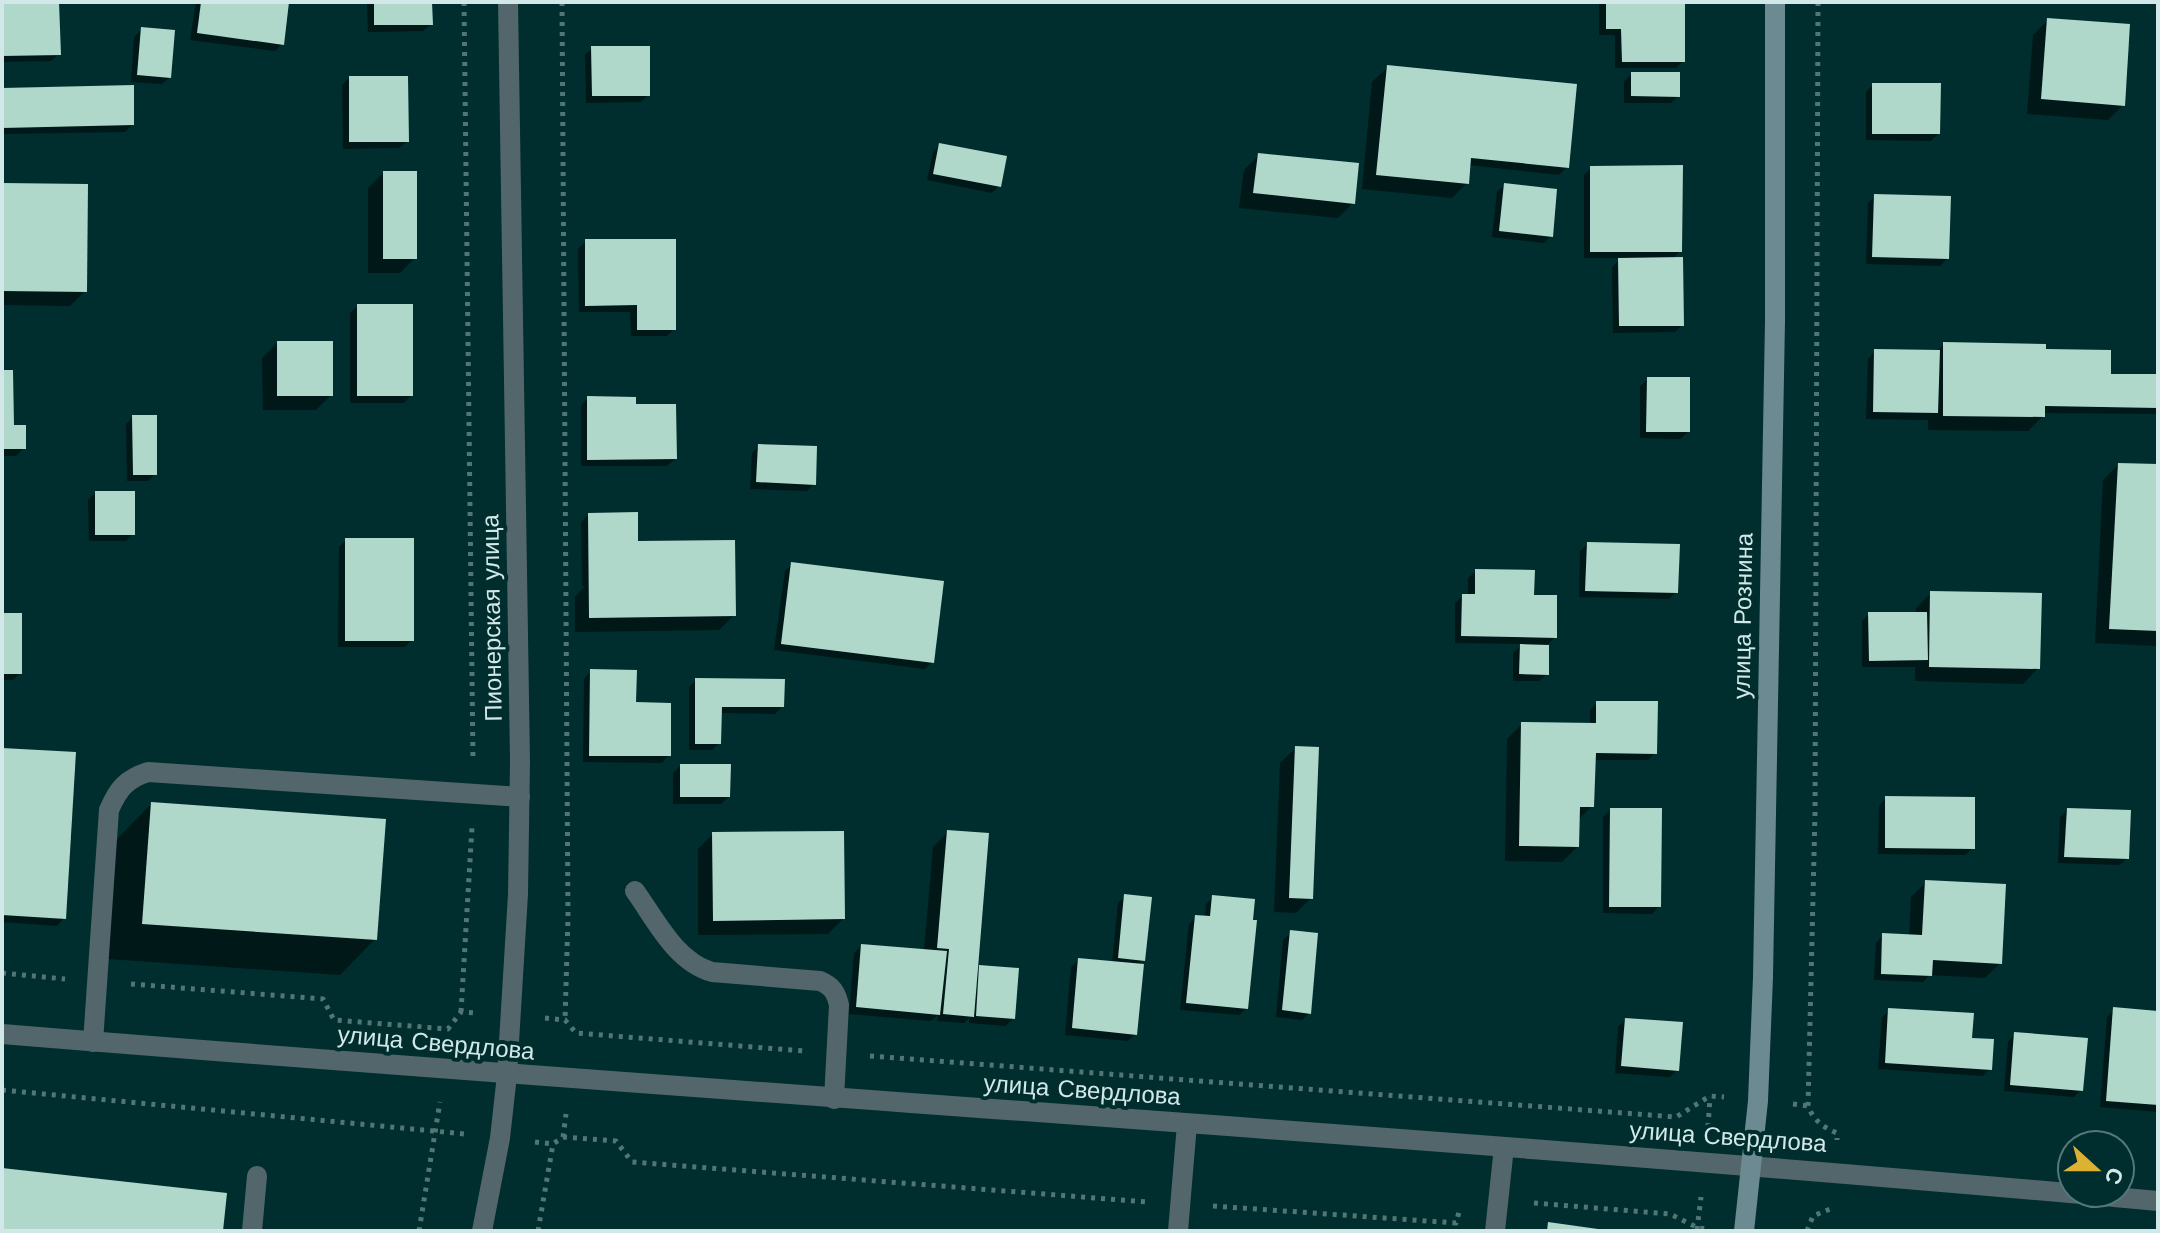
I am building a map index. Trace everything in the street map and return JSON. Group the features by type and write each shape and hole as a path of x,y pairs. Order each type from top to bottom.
{"main road":[{"name":"улица Рознина","path":"1744,1231 1758,1101 1763,977 1775,321 1775,2"}],"street":[{"name":"Пионерская улица","path":"482,1231 500,1138 513,1015 520,797 508,2"},
{"path":"93,1042 109,810 116,792 131,777 148,772 520,797"},
{"path":"635,891 682,956 696,967 712,972 830,984 839,1005 834,1099"},
{"name":"улица Свердлова","path":"2,1034 507,1075 1752,1165 2158,1201"},
{"path":"1178,1231 1187,1124"},
{"path":"1495,1231 1504,1147"},
{"path":"252,1231 257,1176"}],"path":[{"path":"461,1012 474,793 464,2"},
{"path":"562,2 568,917 565,1020"},
{"path":"1818,2 1815,813 1808,1106 1812,1117 1823,1127 1837,1133"},
{"path":"2,1090 553,1144 538,1231"},
{"path":"419,1231 437,1131"},
{"path":"563,1137 616,1141 632,1162 1456,1223 1464,1198 1670,1214 1698,1228 1697,1231"},
{"path":"1807,1231 1813,1216 1832,1208"}],"building":[{"path":"2,2 59,2 61,55 2,56"},
{"path":"201,2 289,2 284,45 197,33"},
{"path":"374,2 432,2 433,25 374,25"},
{"path":"1606,2 1685,2 1685,62 1622,62 1621,29 1606,29"},
{"path":"2047,18 2130,24 2125,106 2041,99"},
{"path":"141,27 175,30 171,78 137,75"},
{"path":"591,46 650,46 650,96 592,96"},
{"path":"1387,65 1577,84 1569,168 1471,158 1469,184 1376,175"},
{"path":"1631,72 1680,72 1680,97 1631,96"},
{"path":"349,76 408,76 409,142 349,142"},
{"path":"1872,83 1941,83 1940,134 1872,134"},
{"path":"134,85 134,125 2,128 2,88"},
{"path":"939,143 1007,156 1001,187 933,174"},
{"path":"1258,153 1359,163 1355,204 1253,193"},
{"path":"1683,165 1682,252 1590,252 1590,166"},
{"path":"383,171 417,171 417,259 383,259"},
{"path":"2,183 88,184 87,292 2,291"},
{"path":"1504,183 1557,189 1553,237 1499,231"},
{"path":"1874,194 1951,196 1949,259 1872,257"},
{"path":"585,239 676,239 676,330 637,330 637,305 585,306"},
{"path":"1683,257 1684,326 1619,326 1618,258"},
{"path":"357,304 413,304 413,396 357,396"},
{"path":"277,341 333,341 333,396 277,396"},
{"path":"1943,342 2046,344 2046,349 2111,350 2111,374 2158,374 2158,408 2045,406 2045,417 1943,416"},
{"path":"1874,349 1940,350 1938,413 1873,412"},
{"path":"2,370 13,370 14,425 26,425 26,449 2,449"},
{"path":"1647,377 1690,377 1690,432 1646,432"},
{"path":"587,396 636,397 636,404 676,404 677,459 587,460"},
{"path":"132,415 157,415 157,475 133,475"},
{"path":"758,444 817,446 816,485 756,482"},
{"path":"2118,463 2158,464 2158,631 2109,629"},
{"path":"95,491 135,491 135,535 95,535"},
{"path":"638,512 638,541 735,540 736,616 589,618 588,513"},
{"path":"345,538 414,538 414,641 345,641"},
{"path":"1587,542 1680,544 1678,593 1585,591"},
{"path":"791,562 944,581 934,663 781,644"},
{"path":"1475,569 1535,570 1534,595 1557,595 1557,638 1461,636 1462,594 1475,594"},
{"path":"1930,591 2042,593 2040,669 1929,667"},
{"path":"1868,612 1927,612 1928,660 1869,661"},
{"path":"2,613 22,613 22,674 2,674"},
{"path":"1520,644 1549,645 1549,675 1519,674"},
{"path":"590,669 637,670 636,702 671,703 671,756 589,756"},
{"path":"695,678 785,679 784,707 722,707 721,744 695,744"},
{"path":"1596,701 1658,701 1657,754 1596,753 1594,807 1580,807 1579,847 1519,846 1521,722 1596,723"},
{"path":"1295,746 1319,747 1313,899 1289,898"},
{"path":"2,748 76,752 66,919 2,915"},
{"path":"680,764 731,764 730,797 680,797"},
{"path":"1885,796 1975,797 1975,849 1885,848"},
{"path":"151,802 386,819 377,940 142,924"},
{"path":"1610,808 1662,808 1661,907 1609,907"},
{"path":"2067,808 2131,810 2129,859 2064,857"},
{"path":"947,830 989,833 974,1017 943,1014 949,949 937,948"},
{"path":"844,831 845,919 713,921 712,832"},
{"path":"1925,880 2006,884 2002,964 1933,960 1932,976 1881,974 1882,933 1922,935"},
{"path":"1124,894 1152,897 1145,961 1118,958"},
{"path":"1212,895 1255,899 1253,920 1257,920 1248,1009 1186,1003 1195,915 1210,916"},
{"path":"1290,930 1318,933 1311,1014 1282,1010"},
{"path":"861,944 947,951 940,1015 856,1007"},
{"path":"1078,958 1144,964 1137,1035 1072,1028"},
{"path":"979,965 1019,968 1015,1019 976,1016"},
{"path":"2113,1007 2158,1011 2158,1105 2106,1101"},
{"path":"1888,1008 1974,1013 1972,1038 1994,1039 1992,1070 1885,1063"},
{"path":"1625,1018 1683,1022 1679,1071 1621,1066"},
{"path":"2014,1032 2088,1038 2083,1091 2010,1085"},
{"path":"2,1168 227,1193 223,1231 2,1231"},
{"path":"1548,1222 1598,1229 1598,1231 1547,1231"}]}
